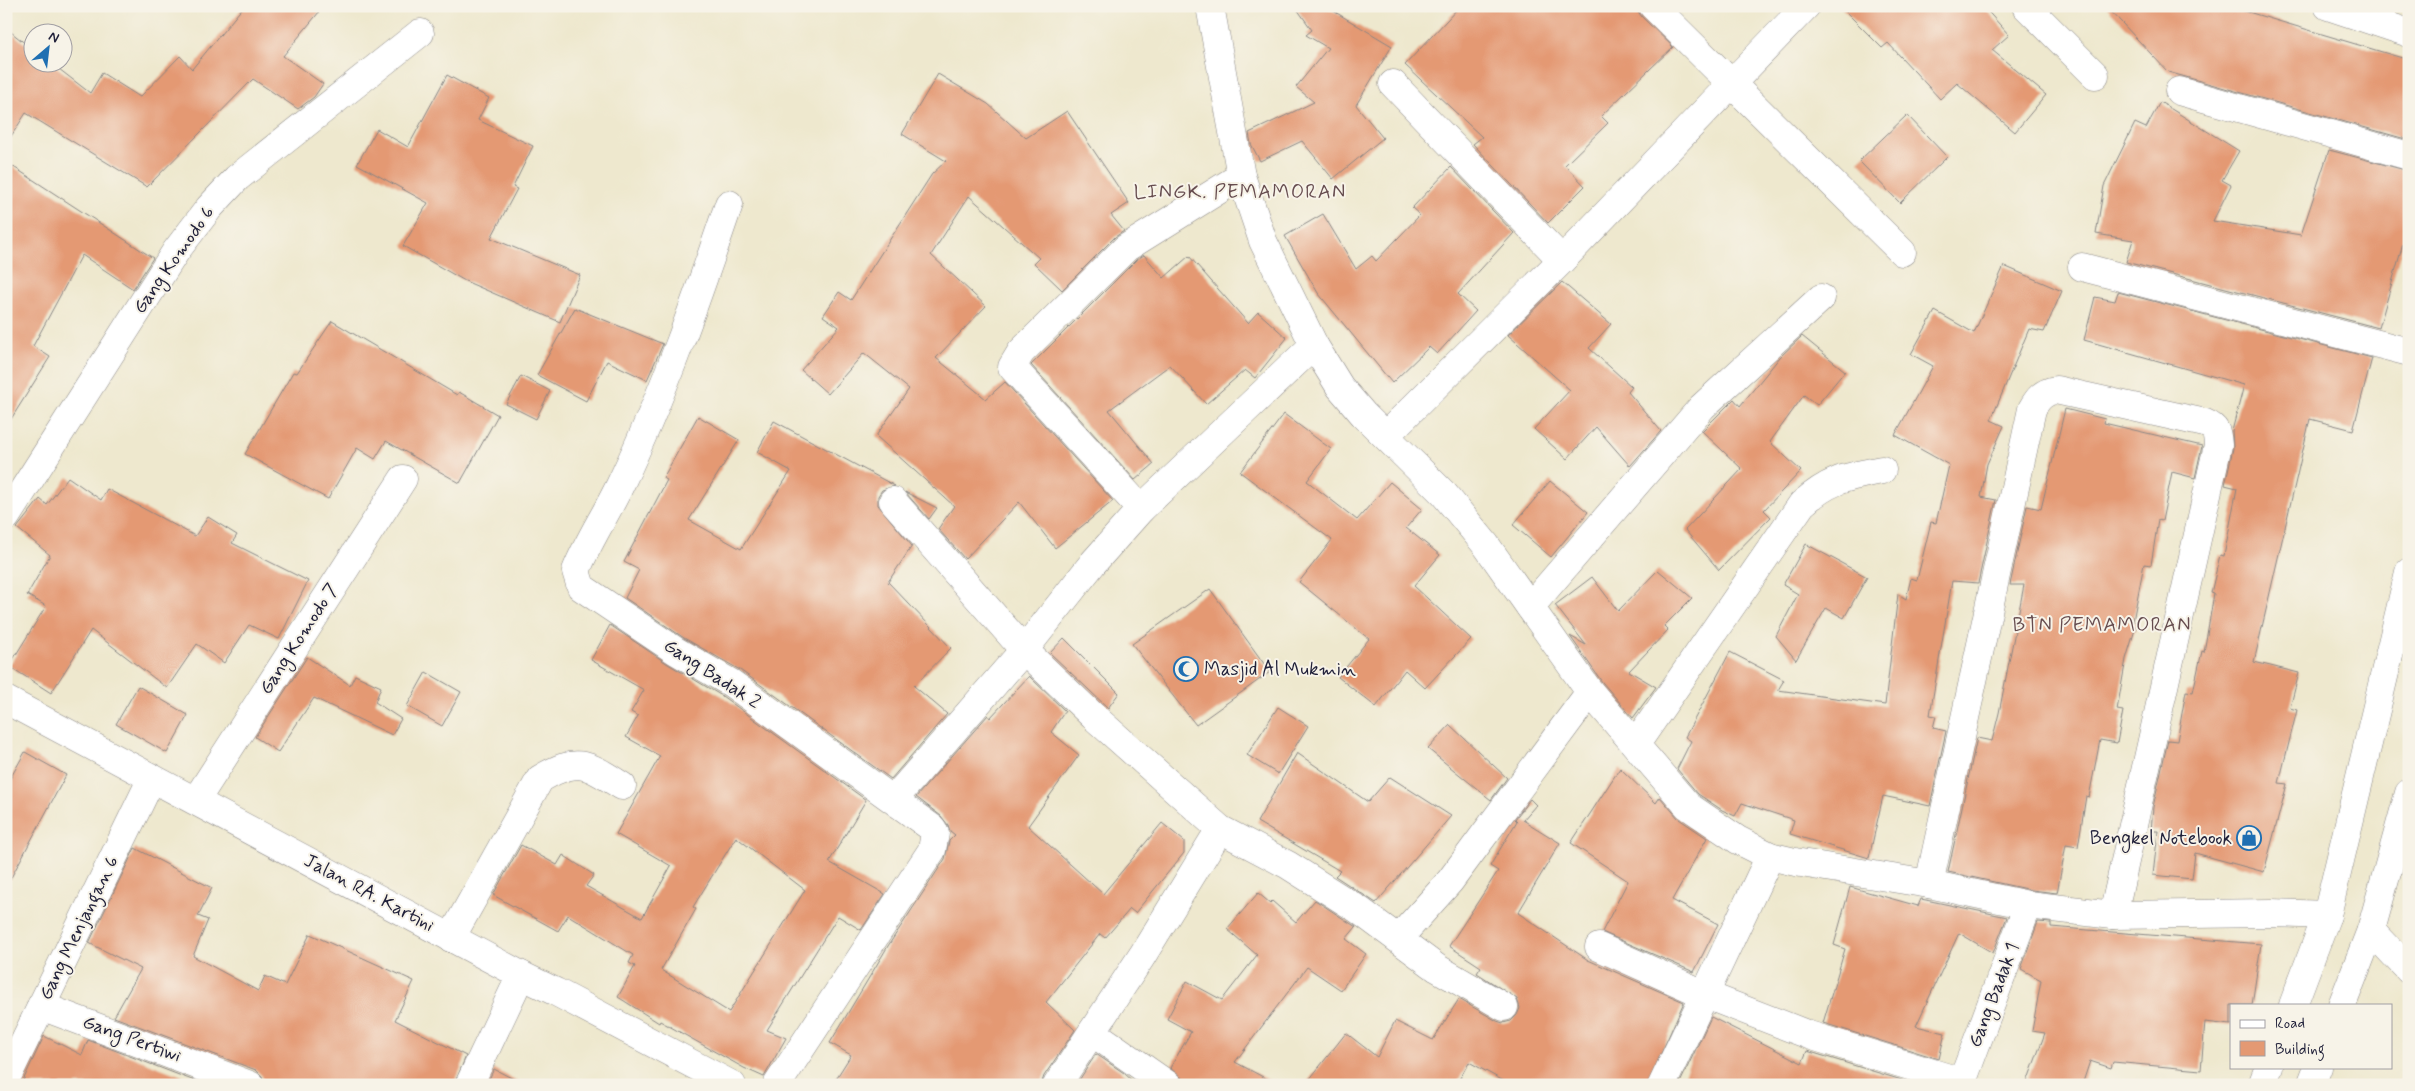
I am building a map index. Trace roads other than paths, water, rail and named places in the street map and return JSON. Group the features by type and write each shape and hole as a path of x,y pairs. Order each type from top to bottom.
{"street":[{"path":"1210,6 1241,176 1263,240 1314,345 1340,387 1364,416 1386,435 1444,494 1480,537 1590,692 1636,744 1667,784 1688,806 1738,840 1770,856 1824,868 1930,884 2028,905 2113,915 2271,913 2327,915"},
{"path":"1653,6 1902,252"},
{"path":"1386,435 1562,260 1806,6"},
{"path":"2026,6 2095,74"},
{"path":"2328,6 2409,33"},
{"name":"Gang Komodo 6","path":"6,517 176,251 209,208 237,178 420,32"},
{"path":"1393,84 1562,260"},
{"path":"2180,91 2409,156"},
{"path":"1140,509 1016,374 1012,367 1021,352 1126,248 1241,176"},
{"name":"Gang Badak 2","path":"729,204 697,298 660,392 621,484 580,560 576,571 581,587 676,651 731,683 894,799 932,828 935,833 932,850 777,1085"},
{"path":"2082,267 2409,352"},
{"path":"1530,608 1702,407 1821,298"},
{"path":"894,799 1024,650 1093,563 1140,509 1314,345"},
{"path":"1930,884 2032,409 2046,391 2056,390 2205,423 2214,427 2217,432 2218,445 2113,915"},
{"path":"1636,744 1802,504 1819,489 1838,479 1882,470"},
{"name":"Gang Komodo 7","path":"196,800 403,479"},
{"path":"892,501 1024,650 1093,716 1220,829 1296,870 1359,910 1437,968 1504,1007"},
{"path":"2293,1004 2327,915 2409,572"},
{"path":"1398,939 1450,881 1590,692"},
{"name":"Jalan RA. Kartini","path":"6,700 451,938 732,1085"},
{"path":"451,938 540,779 560,768 576,765 591,767 622,786"},
{"name":"Gang Menjangan 6","path":"6,1079 152,778"},
{"path":"2342,1004 2371,930 2409,793"},
{"path":"1057,1085 1220,829"},
{"path":"1662,1085 1770,856"},
{"name":"Gang Badak 1","path":"1961,1083 2028,905"},
{"path":"2371,930 2409,970"},
{"path":"1599,947 1706,995 1809,1035 1961,1083"},
{"path":"469,1085 521,975"},
{"name":"Gang Pertiwi","path":"41,1006 250,1085"},
{"path":"1092,1032 1168,1085"},
{"path":"2262,1085 2269,1068"},
{"path":"2311,1085 2318,1068"}],"place":[{"name":"Masjid Al Mukmin","path":"1186,669"},
{"name":"Bengkel Notebook","path":"2249,838"}],"district":[{"name":"LINGK. PEMAMORAN","path":"1240,192"},
{"name":"BTN PEMAMORAN","path":"2102,625"}]}
